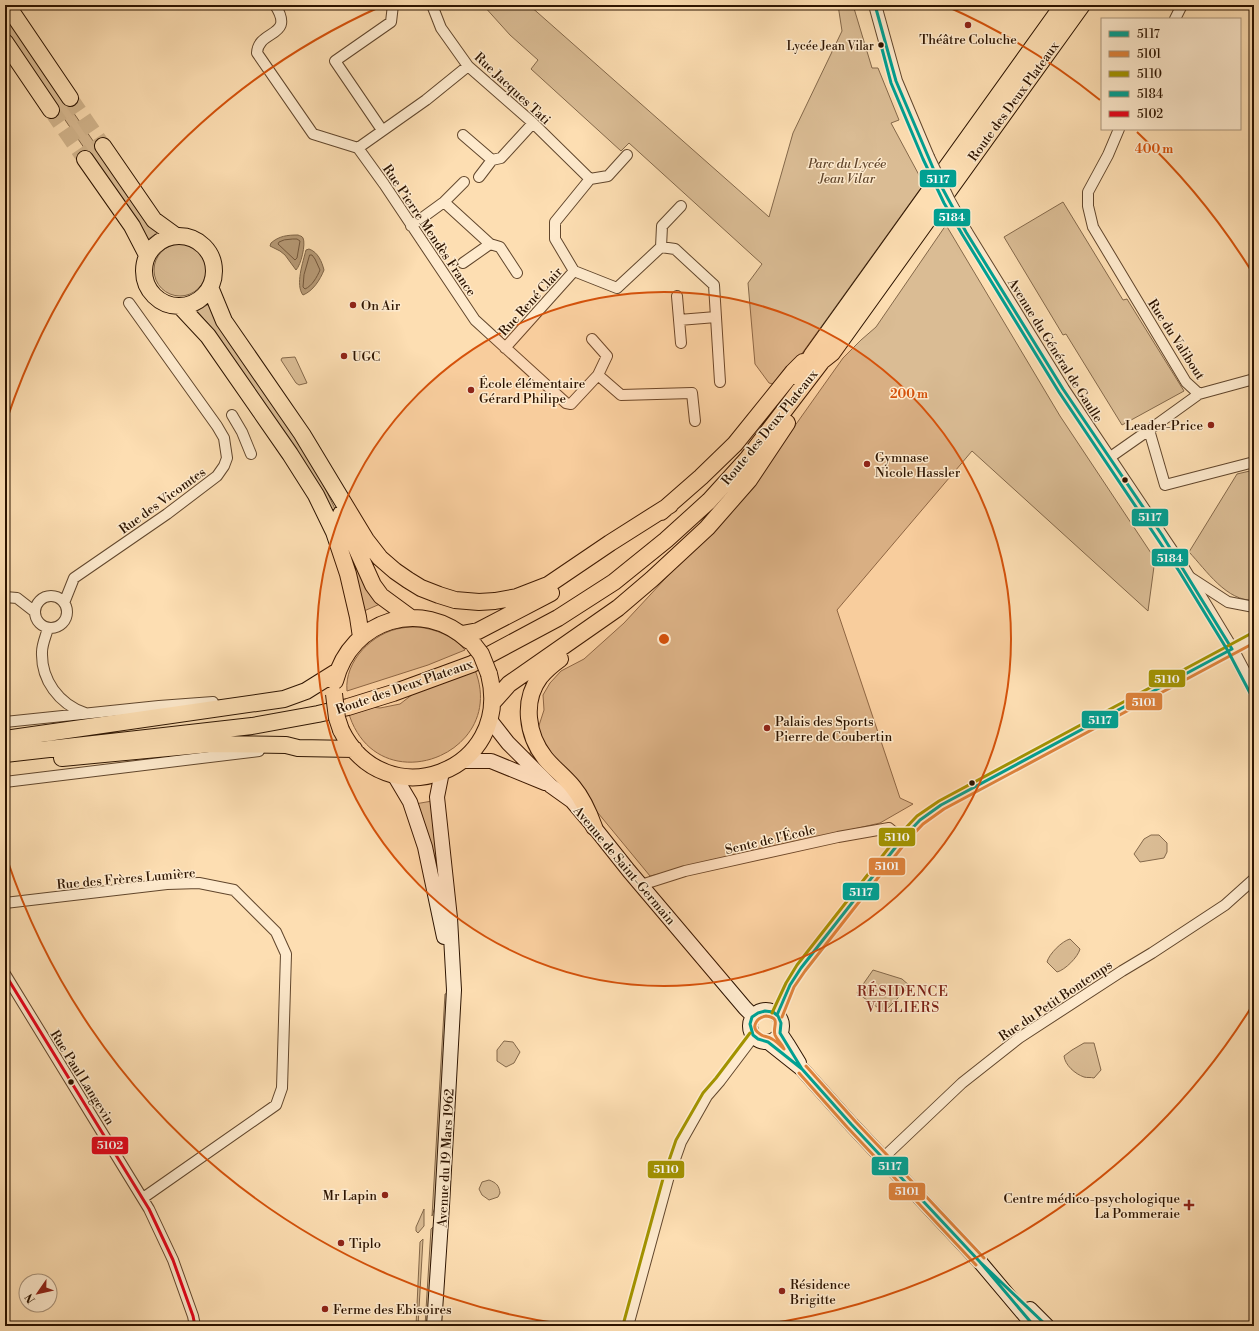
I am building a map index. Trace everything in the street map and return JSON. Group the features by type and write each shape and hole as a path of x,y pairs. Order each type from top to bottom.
{"main road":[{"path":"7,5 70,98"},
{"name":"Route des Deux Plateaux","path":"5,746 250,718 317,706 348,698 460,659 495,644 553,612 608,576 661,533 704,494 744,451 799,378 812,355 1063,5"},
{"name":"Route des Deux Plateaux","path":"5,754 252,726 348,707 394,693 472,664 564,614 614,582 666,540 709,501 748,458 822,361 832,353 1082,5"},
{"path":"5,42 52,110"},
{"path":"103,146 154,220 176,236"},
{"path":"85,159 132,226 147,255"},
{"path":"176,236 194,239 203,245 209,252 213,261 214,270 210,288 200,300 192,304 172,306 164,303 154,296 149,290 144,276 144,265 147,255 153,247 161,241 176,236"},
{"path":"210,288 224,321 302,434 366,540 380,558 414,584 455,600 479,602 517,597 548,585 670,505"},
{"path":"180,306 208,336 290,454 316,495 334,532 348,574 361,637"},
{"path":"493,702 509,684 618,608 707,528 749,480 827,365 832,353"},
{"path":"462,634 478,632 559,588 592,567 670,505 735,444 793,372 812,355"},
{"path":"325,472 341,515 373,585 381,596 411,618"},
{"path":"594,827 586,806 573,787 546,758 535,741 529,724 530,702 536,684 545,672 610,621 618,608"},
{"path":"411,618 424,618 438,621 462,634 481,654 493,686 493,702 490,720 479,743 462,761 442,772 418,777 394,775 372,765 362,758 354,750 341,730 336,718 334,694 338,671 352,646 361,637 384,623 397,619 411,618"},
{"path":"5,739 284,699 306,691 338,671"},
{"name":"Avenue de Saint-Germain","path":"490,720 504,739 551,786 572,801 745,1008 754,1016"},
{"path":"5,763 210,744 286,745 298,748 354,750"},
{"path":"462,761 490,761 551,786"},
{"name":"Avenue du 19 Mars 1962","path":"434,1326 454,990 450,918 437,797 442,772"},
{"name":"Avenue du 19 Mars 1962","path":"394,775 410,802 425,847 454,990"},
{"path":"768,1042 773,1040 780,1033 782,1023 777,1015 767,1010 757,1013 754,1016 750,1026 754,1036 768,1042 802,1069 980,1262 1034,1326"},
{"path":"780,1033 802,1069"},
{"path":"980,1262 1047,1326"}],"street":[{"path":"275,5 280,12 282,22 279,29 262,41 257,47 257,53 312,134 358,148 426,100 468,66"},
{"path":"382,130 335,61 391,22 393,5"},
{"name":"Rue Jacques Tati","path":"432,5 441,28 468,66 533,123 590,179"},
{"name":"Avenue du Général de Gaulle","path":"875,5 896,81 928,157 966,232 1063,389 1188,576 1232,649 1254,691"},
{"path":"1176,18 1182,5"},
{"path":"479,177 492,160 501,158 533,123"},
{"name":"Rue du Valibout","path":"1109,458 1199,394 1186,382 1093,227 1088,206 1088,192 1108,155 1119,130"},
{"path":"463,135 492,160"},
{"name":"Rue Pierre Mendès France","path":"358,148 384,184 475,320 566,403 571,404 598,375"},
{"path":"627,155 608,176 590,179 555,222 555,239 574,271 617,288 661,246 662,226 682,206"},
{"path":"411,226 444,202 464,182"},
{"path":"444,202 490,244 500,247 518,273"},
{"path":"463,263 490,244"},
{"path":"661,246 676,249 714,286 720,382"},
{"name":"Rue René Clair","path":"505,348 574,271"},
{"path":"677,296 681,343"},
{"name":"Rue des Vicomtes","path":"64,603 74,578 190,497 217,476 224,466 227,458 224,438 217,426 129,303"},
{"path":"679,320 716,317"},
{"path":"592,339 607,356 598,375 621,395 692,393 695,421"},
{"path":"1199,394 1254,379"},
{"path":"232,415 242,432 251,454"},
{"path":"1149,430 1165,485 1254,462"},
{"path":"1188,576 1228,602 1254,607"},
{"path":"5,597 17,598 35,612 38,621 42,626 48,628 57,627 64,622 67,612 64,603 56,597 46,597 38,603 35,612"},
{"path":"48,628 42,651 43,665 48,682 64,702 86,714"},
{"path":"777,1015 790,985 802,968 902,839 920,820 941,805 1254,637"},
{"path":"5,722 247,698 260,703"},
{"path":"5,782 262,751 287,751 298,748"},
{"name":"Sente de l'École","path":"641,885 685,872 845,836 889,828 902,839"},
{"name":"Rue du Petit Bontemps","path":"883,1158 962,1083 1019,1038 1224,905 1254,879"},
{"name":"Rue des Frères Lumière","path":"5,903 167,884 199,883 234,890 276,932 286,954 282,1088 276,1105 143,1198"},
{"name":"Rue Paul Langevin","path":"5,974 149,1209 173,1260 193,1316 195,1326"},
{"path":"628,1326 669,1176 681,1142 707,1096 754,1036"}],"green space":[{"name":"Parc du Lycée Jean Vilar","path":"483,5 529,5 769,217 793,133 842,31 838,5 853,5 872,68 878,68 899,120 891,123 923,185 803,352 777,385 769,383 755,364 748,283 762,264 629,143 621,151 531,69 538,60 510,35"},
{"path":"5,14 157,233 147,240 5,32"},
{"path":"1063,202 1123,300 1127,299 1184,391 1122,425 1066,334 1063,335 1004,237"},
{"path":"946,225 1060,416 1155,559 1148,611 972,451 837,610 900,798 913,804 880,823 650,876 584,796 557,782 531,762 530,753 544,710 543,695 550,683 561,671 584,659 624,623 755,482 843,358 876,327"},
{"path":"180,244 190,246 198,252 204,260 206,270 204,280 198,288 190,294 180,296 170,294 162,288 156,280 154,270 156,260 162,252 170,246"},
{"path":"209,304 290,427 318,473 380,604 364,611 296,454 210,326 197,311"},
{"path":"295,357 307,383 299,385 296,383 281,360 282,358"},
{"path":"1254,470 1254,600 1235,596 1226,590 1210,576 1189,552 1237,474"},
{"path":"418,627 431,629 444,634 461,645 465,650 428,665 347,691 347,680 350,669 362,650 381,635 404,628"},
{"path":"475,670 480,700 473,726 457,745 434,758 409,762 384,757 363,740 348,711 364,706 380,708 400,704 422,687"},
{"path":"432,801 446,918 415,804"},
{"path":"1151,835 1159,835 1167,843 1167,852 1164,858 1140,862 1134,854 1144,839"},
{"path":"1070,939 1080,949 1079,952 1067,966 1057,972 1047,962 1048,959 1060,945"},
{"path":"873,970 902,979 910,986 884,1012 857,993"},
{"path":"448,993 435,1207 432,1216 445,994"},
{"path":"504,1041 513,1042 520,1052 514,1063 506,1067 497,1061 497,1050"},
{"path":"1084,1043 1094,1043 1101,1070 1094,1078 1084,1077 1077,1074 1068,1066 1064,1056"},
{"path":"489,1180 497,1185 500,1193 498,1197 489,1200 482,1195 479,1189 482,1182"},
{"path":"424,1209 424,1226 418,1233 416,1231 416,1227"},
{"path":"433,1227 428,1326 425,1326 431,1229"},
{"path":"423,1239 418,1326 416,1326 420,1242"}],"water":[{"path":"302,236 304,245 301,259 296,270 285,255 270,246 271,243 280,237"},
{"path":"309,249 317,255 324,270 316,285 303,295 300,285 300,273 306,250"}],"tunnel":[{"path":"70,98 103,146"},
{"path":"51,110 85,159"}],"transit line":[{"name":"5117","path":"875,5 896,81 939,182 966,232 1063,389 1162,535 1232,649"},
{"name":"5184","path":"881,45 891,83 923,159 944,203 1059,392 1179,571 1228,651 1250,693"},
{"name":"5110","path":"772,1013 786,983 797,965 898,836 917,816 939,801 1252,633"},
{"name":"5101","path":"782,1017 794,987 805,971 906,842 923,824 944,809 1254,643"},
{"name":"5117","path":"777,1015 790,985 801,968 902,839 920,820 941,805 1232,649"},
{"name":"5102","path":"5,974 149,1209 173,1260 193,1316 195,1326"},
{"name":"5117","path":"765,1011 773,1012 778,1016 781,1023 780,1033 802,1069 768,1042 758,1039 753,1035 750,1024 752,1017 765,1011"},
{"name":"5101","path":"766,1016 774,1019 774,1032 784,1049 774,1040 761,1035 755,1029 757,1021 766,1016"},
{"name":"5110","path":"623,1325 664,1175 676,1140 703,1093 750,1033"},
{"name":"5101","path":"806,1066 855,1121 984,1258"},
{"name":"5117","path":"802,1069 851,1124 980,1262"},
{"name":"5101","path":"799,1073 847,1127 976,1265"},
{"name":"5117","path":"980,1262 1047,1326"},
{"name":"5117","path":"980,1262 1034,1326"}],"place":[{"name":"Théâtre Coluche","path":"968,25"},
{"name":"Lycée Jean Vilar","path":"881,45"},
{"name":"On Air","path":"353,305"},
{"name":"UGC","path":"344,356"},
{"name":"École élémentaire Gérard Philipe","path":"471,390"},
{"name":"Leader-Price","path":"1211,425"},
{"name":"Gymnase Nicole Hassler","path":"867,464"},
{"name":"Palais des Sports Pierre de Coubertin","path":"767,728"},
{"name":"Mr Lapin","path":"385,1195"},
{"name":"Centre médico-psychologique La Pommeraie","path":"1189,1205"},
{"name":"Tiplo","path":"341,1243"},
{"name":"Résidence Brigitte","path":"782,1291"},
{"name":"Ferme des Ebisoires","path":"325,1309"}],"district":[{"name":"RÉSIDENCE VILLIERS","path":"903,1000"}]}
